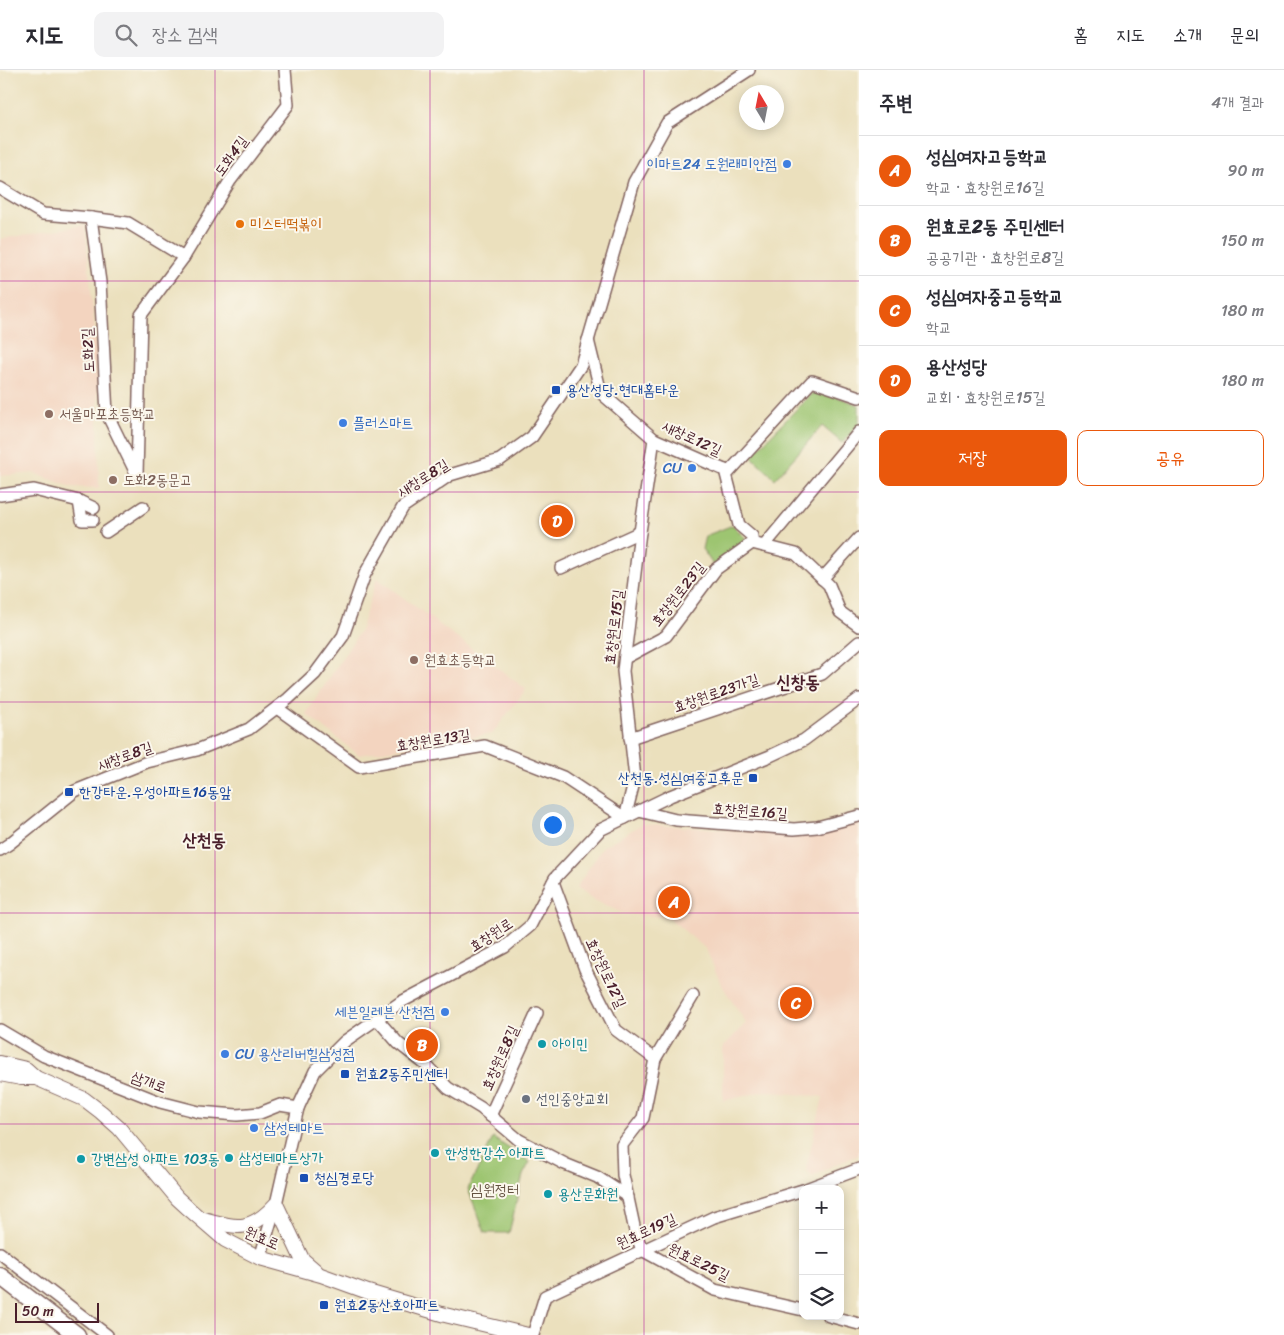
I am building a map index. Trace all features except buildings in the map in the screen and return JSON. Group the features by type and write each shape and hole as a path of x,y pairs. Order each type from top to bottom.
{"highway":[{"path":"0,1276 77,1335"}],"main road":[{"name":"원효로","path":"0,1063 26,1069 36,1078 84,1099 102,1112 119,1128 177,1198 225,1240 260,1258 321,1275 368,1292 445,1315 528,1335"},
{"name":"원효로","path":"0,1074 22,1078 36,1078"},
{"path":"199,1218 233,1227 242,1227 266,1215 276,1204 302,1259 321,1275"}],"street":[{"name":"도화4길","path":"137,474 141,315 184,257 230,180 288,105 285,70"},
{"name":"새창로8길","path":"0,850 75,791 147,762 197,750 249,729 277,708 315,674 343,636 365,574 402,507 450,475 500,460 532,437 580,365 634,182 667,123 749,70"},
{"path":"0,188 42,214 128,223 184,257"},
{"name":"도화2길","path":"91,218 100,282 107,414 137,474"},
{"name":"새창로12길","path":"588,338 601,393 654,439 729,472 812,381 859,397"},
{"path":"764,546 859,432"},
{"name":"효창원로15길","path":"625,818 635,778 623,671 640,532 654,439"},
{"path":"725,470 739,525 752,536 752,543 796,554 829,584 840,612 859,626"},
{"path":"0,495 34,490 80,501 94,508"},
{"path":"80,501 82,520 93,520"},
{"path":"106,532 143,508"},
{"path":"561,568 640,532"},
{"path":"822,579 859,538"},
{"name":"효창원로23길","path":"625,658 666,636 716,569 752,543"},
{"name":"효창원로23가길","path":"630,738 822,674 859,642"},
{"name":"효창원로","path":"260,1258 276,1204 298,1108 315,1071 345,1041 401,1002 505,947 530,926 553,882 600,830 670,796 770,756 804,740 859,699"},
{"name":"효창원로13길","path":"277,708 359,767 485,746 563,777 625,818"},
{"name":"효창원로16길","path":"640,811 676,820 794,829 817,827 859,816"},
{"name":"효창원로12길","path":"553,882 585,969 616,1030 655,1058"},
{"path":"642,1250 635,1231 623,1175 622,1145 643,1118 655,1058 693,996"},
{"name":"효창원로8길","path":"490,1116 537,1013"},
{"name":"효창원로8길","path":"377,1019 398,1043 425,1064 448,1088 481,1108 519,1140 566,1164 597,1177 628,1196"},
{"name":"삼개로","path":"0,1030 44,1056 160,1102 199,1112 236,1115 260,1113 280,1105 298,1108"},
{"path":"817,1185 859,1169"},
{"name":"원효로19길","path":"533,1335 545,1296 714,1217 799,1191"},
{"name":"원효로25길","path":"642,1250 715,1290 799,1309"},
{"path":"0,1253 107,1335"},
{"path":"844,1320 859,1324"}],"shaded area":[{"name":"서울마포초등학교","path":"85,225 97,355 99,488 71,487 34,473 0,476 0,239"},
{"name":"원효초등학교","path":"377,578 526,689 492,734 359,755 306,714 360,631"},
{"path":"859,821 859,1155 834,1165 812,1177 806,1168 823,1097 765,1091 723,1101 723,1047 746,1023 721,984 706,949 669,918 622,913 590,898 576,888 603,847 642,824 795,834"}],"green space":[{"path":"816,389 859,405 859,425 842,443 822,426 775,479 751,456"},
{"path":"733,525 748,543 714,566 702,549 705,536"},
{"name":"심원정터","path":"493,1138 530,1162 523,1175 509,1233 485,1233 468,1189"}],"place":[{"name":"이마트24 도원래미안점","path":"787,164"},
{"name":"미스터떡볶이","path":"240,224"},
{"name":"용산성당.현대홈타운","path":"556,390"},
{"name":"서울마포초등학교","path":"49,414"},
{"name":"플러스마트","path":"343,423"},
{"name":"CU","path":"692,468"},
{"name":"도화2동문고","path":"113,480"},
{"name":"용산성당","path":"557,521"},
{"name":"원효초등학교","path":"414,660"},
{"name":"산천동.성심여중고후문","path":"753,778"},
{"name":"한강타운.우성아파트16동앞","path":"69,792"},
{"name":"성심여자고등학교","path":"674,902"},
{"name":"성심여자중고등학교","path":"796,1003"},
{"name":"세븐일레븐 산천점","path":"445,1012"},
{"name":"아이민","path":"542,1044"},
{"name":"원효로2동 주민센터","path":"422,1045"},
{"name":"CU 용산리버힐삼성점","path":"225,1054"},
{"name":"원효2동주민센터","path":"345,1074"},
{"name":"선인중앙교회","path":"526,1099"},
{"name":"삼성테마트","path":"254,1128"},
{"name":"한성한강수 아파트","path":"435,1153"},
{"name":"삼성테마트상가","path":"229,1158"},
{"name":"강변삼성 아파트 103동","path":"81,1159"},
{"name":"청심경로당","path":"304,1178"},
{"name":"용산문화원","path":"548,1194"},
{"name":"원효2동산호아파트","path":"324,1305"}],"district":[{"name":"신창동","path":"798,682"},
{"name":"산천동","path":"204,840"}]}
